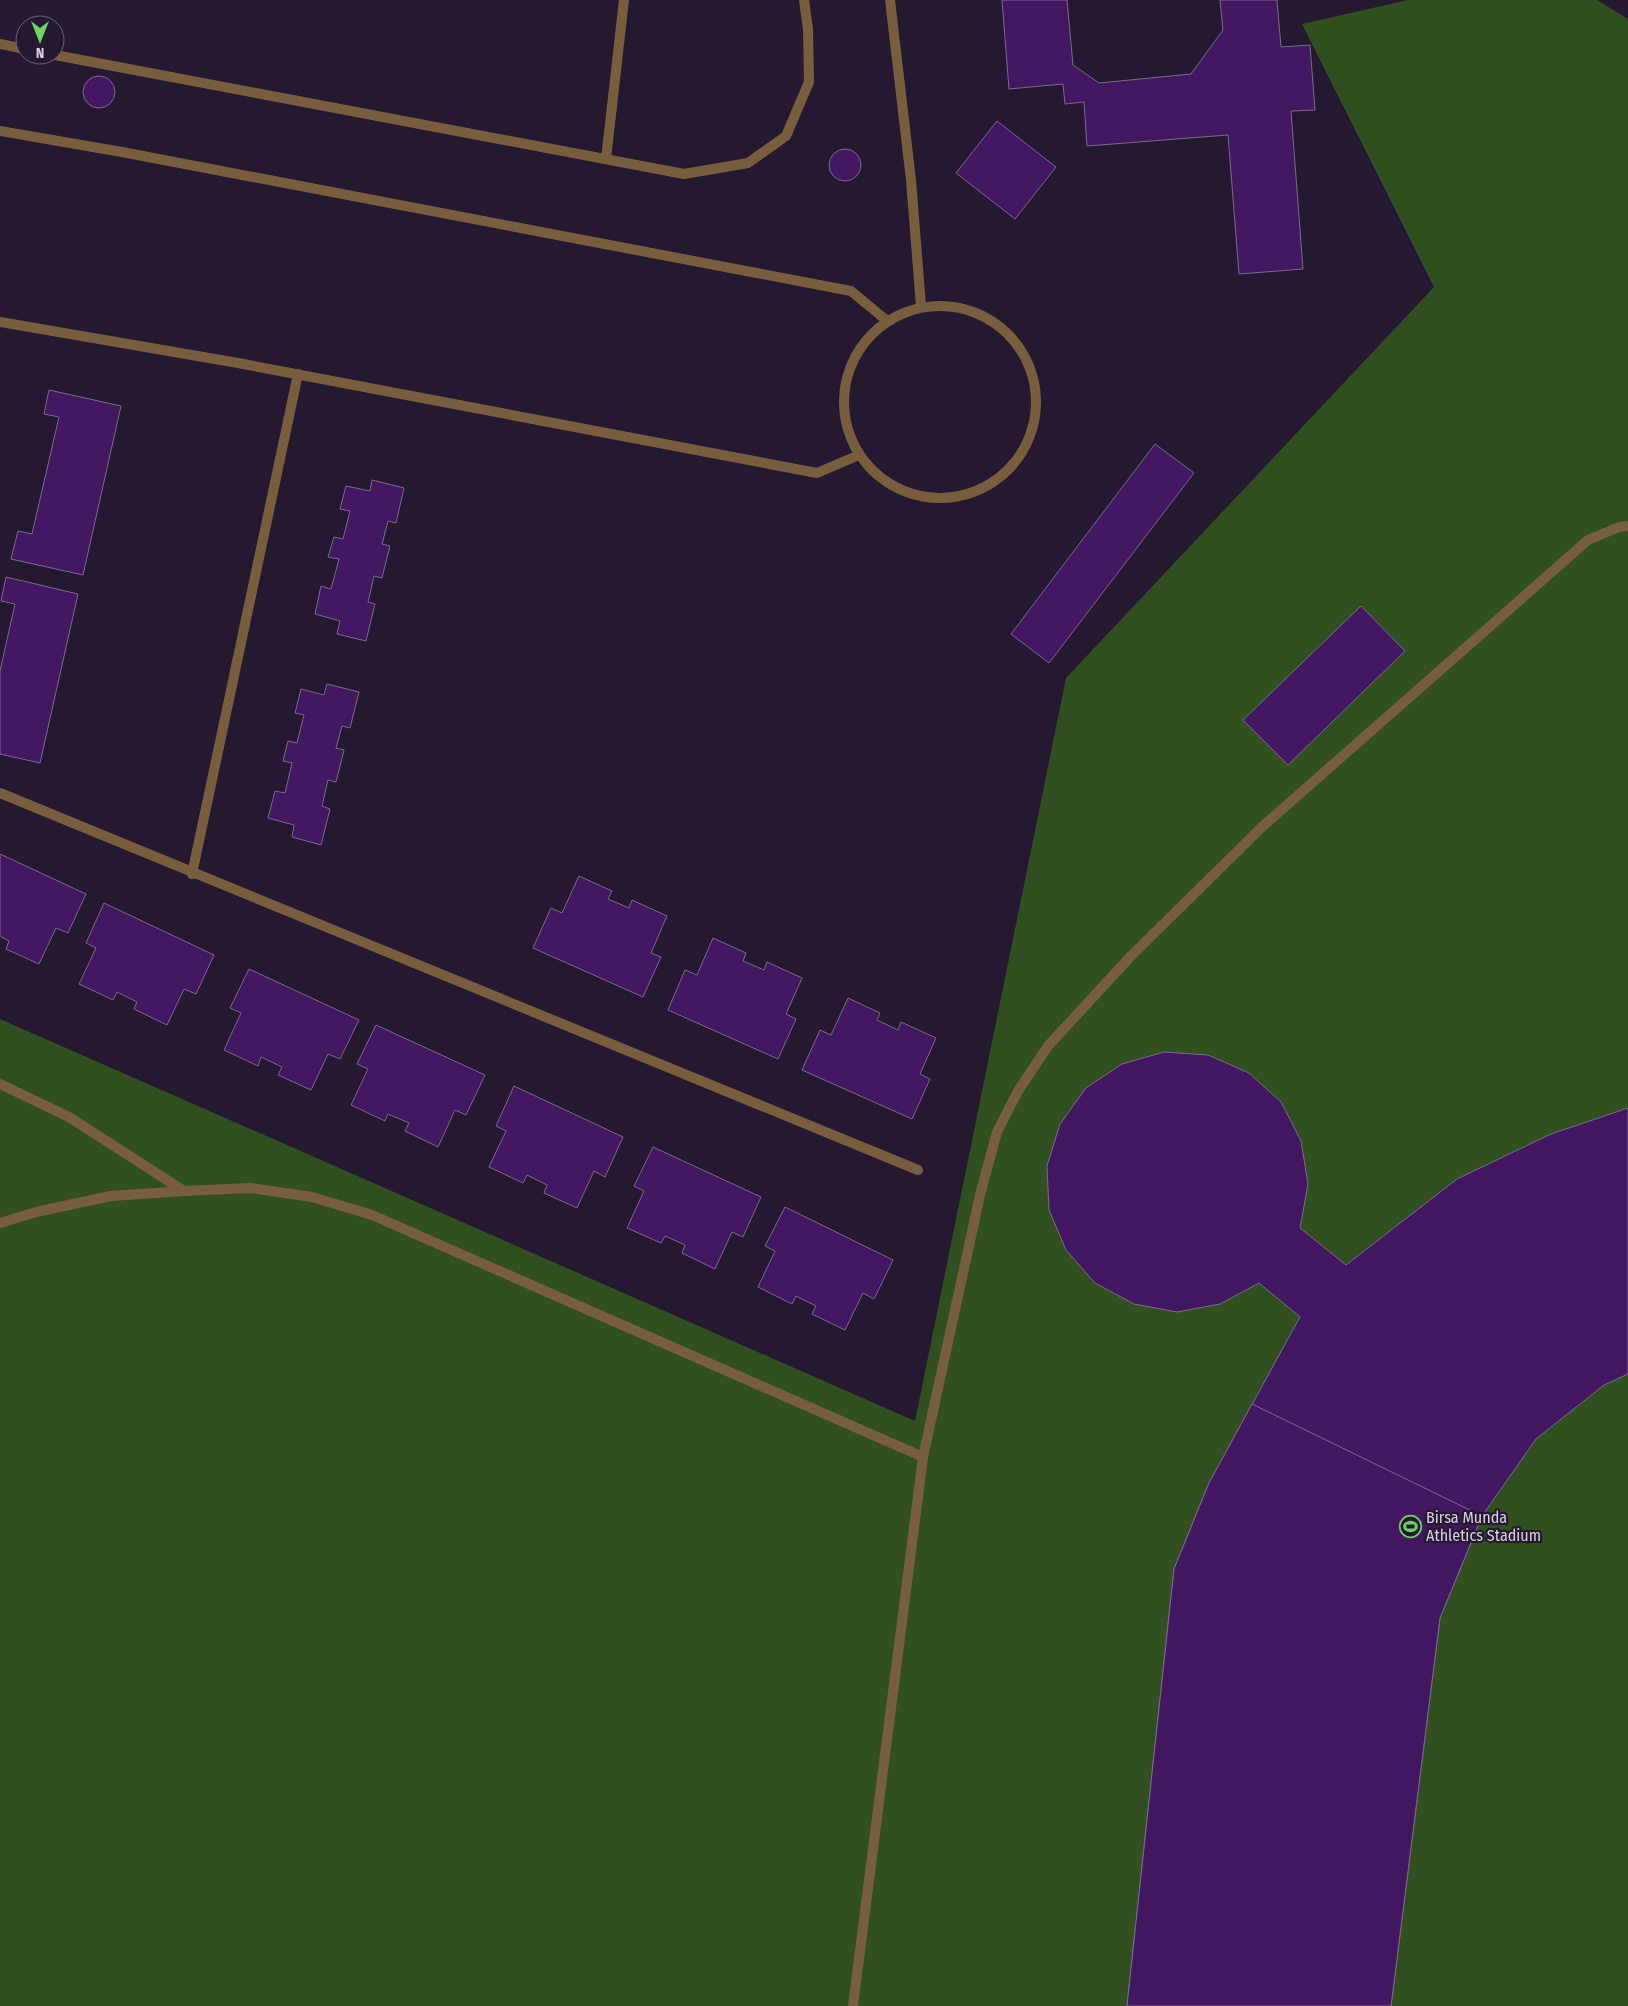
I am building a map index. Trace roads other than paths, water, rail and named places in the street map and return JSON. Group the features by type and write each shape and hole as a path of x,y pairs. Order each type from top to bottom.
{"lane":[{"path":"606,159 624,0"},
{"path":"65,57 684,174 748,163 786,136 809,82 808,29 804,0"},
{"path":"890,0 911,180 921,306"},
{"path":"0,44 15,47"},
{"path":"0,131 122,152 851,291 886,320"},
{"path":"921,306 960,306 995,321 1022,348 1036,383 1036,420 1022,456 994,483 959,497 921,497 886,483 859,455 844,420 844,383 859,348 886,320 921,306"},
{"path":"0,322 298,374 816,473 859,455"},
{"path":"192,874 298,374"},
{"path":"853,2006 923,1457 980,1195 997,1132 1018,1091 1048,1046 1130,956 1262,827 1588,540 1619,527 1628,526"},
{"path":"0,793 192,874 918,1170"},
{"path":"0,1084 69,1117 184,1190"},
{"path":"0,1223 36,1212 111,1196 184,1190 251,1188 312,1197 372,1215 923,1457"}],"place":[{"name":"Birsa Munda Athletics Stadium","path":"1410,1526"}]}
